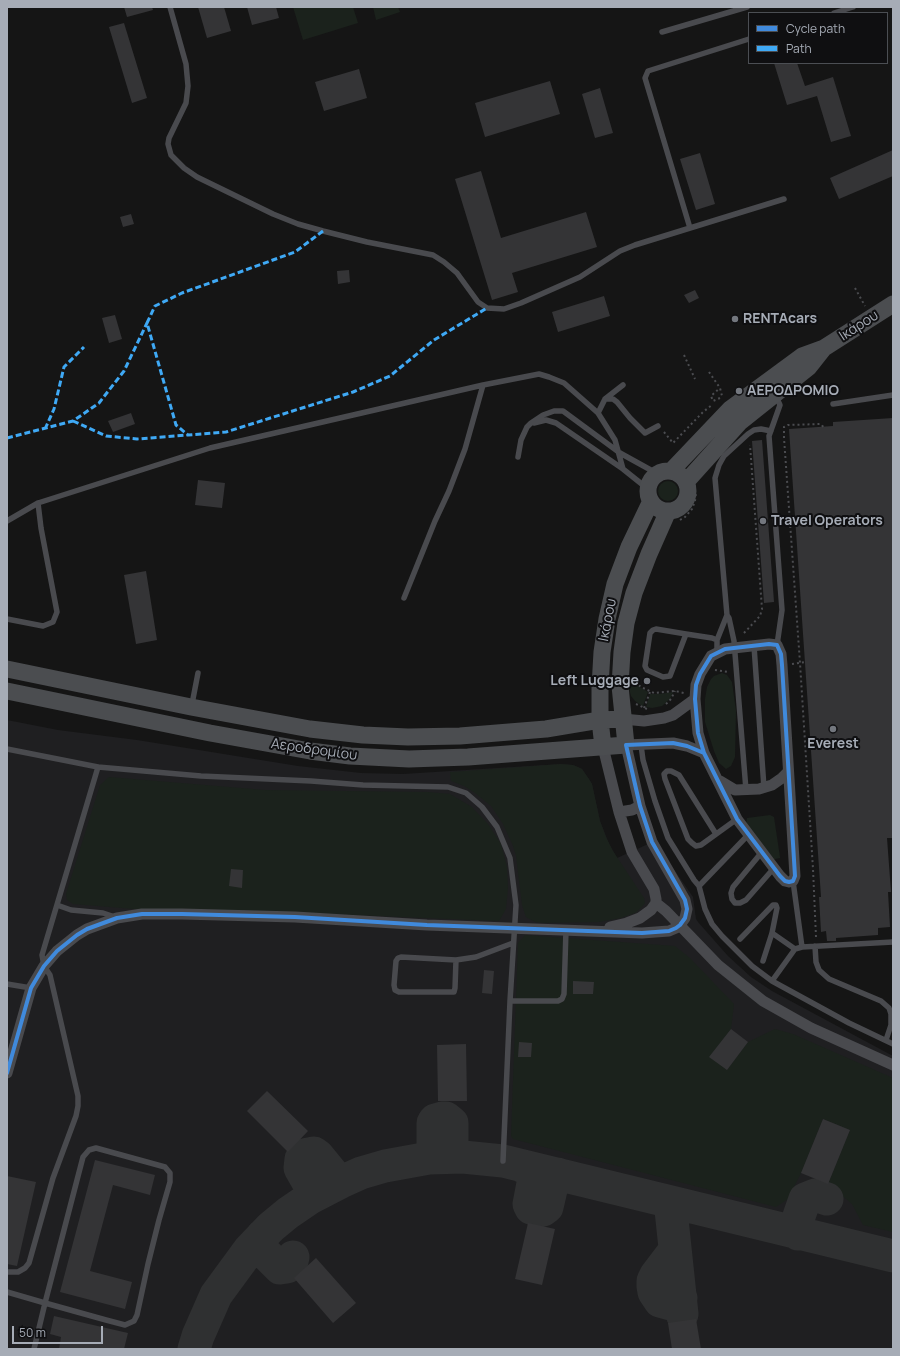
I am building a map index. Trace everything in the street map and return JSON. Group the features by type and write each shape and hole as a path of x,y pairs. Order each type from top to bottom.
{"main road":[{"name":"Ικάρου","path":"665,472 730,409 802,356 824,348 893,304"},
{"name":"Ικάρου","path":"691,486 740,422 809,368 824,348"},
{"path":"665,472 677,473 691,486 688,488 688,495 685,501 675,510 673,516 656,506 650,495 654,478 665,472"},
{"name":"Ικάρου","path":"603,747 600,720 600,687 602,652 608,612 615,584 650,495"},
{"name":"Ικάρου","path":"633,745 623,719 620,686 626,622 636,586 649,554 673,516"},
{"name":"Αεροδρομίου","path":"7,669 191,707 310,729 363,735 408,737 460,736 546,729 600,720 623,719"},
{"name":"Αεροδρομίου","path":"7,691 210,733 350,756 409,759 468,757 633,745"}],"street":[{"path":"773,644 777,645 781,654 794,876 793,881 788,882 785,881 774,868 737,818 718,779 711,769 704,754 698,733 695,699 696,685 700,674 711,656 717,652 735,648 773,644"},
{"path":"623,719 644,721 664,718 673,715 695,699"},
{"path":"7,1073 31,988 44,966 57,951 87,929 117,918 142,914 182,914 642,933 669,930 680,925 685,918 687,909 685,900 652,842 640,806 633,745 673,742 687,746 704,754"},
{"path":"603,747 619,812 632,852 654,889 656,903 666,911 718,965 763,1001 811,1028 893,1065"},
{"path":"718,779 723,784 735,790 746,790 764,788 777,783 788,772"},
{"path":"619,812 632,810 640,806"},
{"path":"590,930 618,926 635,921 646,914 656,903"}],"lane":[{"path":"170,7 186,64 188,86 186,103 169,138 168,144 172,155 184,168 197,177 273,214 298,224 367,242 433,255 457,273 478,302 487,308 498,310 515,306 580,277 628,248 784,199"},
{"path":"662,32 747,7"},
{"path":"837,12 853,7"},
{"path":"690,228 645,78 648,71 748,39"},
{"path":"7,520 38,503 210,448 483,385 539,374 564,383 598,413 615,440 620,453 623,469"},
{"path":"404,598 454,477 483,385"},
{"path":"598,413 605,399 623,385"},
{"path":"775,394 780,405 769,436 782,610 777,645"},
{"path":"833,404 893,395"},
{"path":"605,399 613,399 617,402 645,433 658,426"},
{"path":"518,457 521,440 527,428 531,423 543,415 554,411 563,412 620,453 665,472"},
{"path":"531,423 546,420 556,423 623,469 650,495"},
{"path":"746,790 735,648 731,625 727,615 715,478 724,456 748,434 754,430 762,429 771,431"},
{"path":"7,619 43,626 52,622 57,612 41,528 38,503"},
{"path":"717,652 717,640 727,615"},
{"path":"686,634 670,676 663,677 647,670 645,666 650,633 653,630 656,629 712,638 717,640"},
{"path":"754,646 764,788"},
{"path":"191,707 198,673"},
{"path":"633,745 643,760 668,838 699,886 705,908 712,924 722,936 748,962 772,981 849,1023 893,1044"},
{"path":"7,749 98,766 240,778 363,785 438,786 448,787 466,793 482,807 497,827 502,836 513,869 516,905 510,1001 504,1161"},
{"path":"7,1272 18,1272 25,1268 29,1263 53,1178 76,1116 78,1106 78,1096 50,975 44,966 43,951 98,766"},
{"path":"716,834 680,775 671,770 667,771 664,774 665,779 688,839 696,846 701,845 716,834 737,818"},
{"path":"699,886 749,834"},
{"path":"762,852 733,887 731,893 732,899 735,903 740,903 746,900 774,868"},
{"path":"793,881 802,947"},
{"path":"57,905 71,910 103,913 117,918"},
{"path":"740,939 774,905 777,906 772,933 763,961"},
{"path":"510,1001 558,1001 562,999 564,994 566,930"},
{"path":"772,933 795,949"},
{"path":"772,981 795,949 815,946 893,942"},
{"path":"456,960 454,992 399,992 395,990 396,961 401,956 456,960 494,952 513,943"},
{"path":"815,946 816,962 819,970 829,979 881,1001 889,1008 891,1014 891,1025 886,1040"},
{"path":"7,984 31,988"},
{"path":"7,1292 45,1303 125,1325 134,1321 137,1315 148,1264 170,1182 170,1173 165,1167 96,1148 89,1150 83,1157 45,1303 34,1349"}],"path":[{"path":"855,288 872,317"},
{"path":"684,355 695,379"},
{"path":"709,372 720,388 723,397"},
{"path":"720,388 711,396 713,401 723,397"},
{"path":"658,426 673,443 703,412 723,397"},
{"path":"815,946 816,935 800,663 784,427 788,425 820,424 823,427"},
{"path":"744,633 760,616 762,609 750,443 748,434"},
{"path":"673,516 685,517 692,509 695,501 691,486"},
{"path":"794,571 799,571"},
{"path":"791,664 805,662"},
{"path":"633,679 638,685 650,692 659,693 675,690 671,699 663,706"},
{"path":"644,708 650,692"},
{"path":"632,700 644,708 649,709"},
{"path":"816,935 820,934"}],"shaded area":[{"path":"293,7 353,7 358,23 303,40"},
{"path":"373,7 398,7 400,12 376,20"},
{"path":"668,481 675,484 678,491 675,498 668,501 661,498 658,491 661,484"},
{"path":"722,673 727,675 732,682 736,711 735,757 731,766 726,769 719,763 705,722 705,699 707,687 714,676"},
{"path":"628,678 648,692 643,706 635,701 631,696 627,681"},
{"path":"673,692 670,699 662,706 652,708 646,707 650,694"},
{"path":"7,720 58,730 137,740 298,766 361,773 403,774 561,764 573,765 582,769 592,784 600,821 609,844 617,858 657,840 669,862 693,897 696,919 728,956 751,977 772,991 893,1056 893,1349 7,1349"},
{"path":"561,764 573,765 582,769 592,784 600,821 606,837 613,851 644,898 645,903 635,913 621,918 599,922 544,923 535,922 526,917 522,905 516,856 503,824 491,806 464,786 451,781 450,772"},
{"path":"109,777 265,790 428,792 450,794 472,807 488,824 501,844 507,867 508,888 506,909 499,921 255,911 134,909 73,904 67,900 66,894 100,785"},
{"path":"770,815 774,817 780,857 775,859 746,825 747,818"},
{"path":"525,935 675,946 690,958 734,1004 731,1029 710,1057 727,1070 748,1042 775,1029 793,1034 893,1078 893,1232 863,1225 852,1204 828,1184 850,1130 823,1119 801,1173 788,1199 776,1207 513,1139 511,1136 518,943"}],"building":[{"path":"124,7 152,7 153,10 127,17"},
{"path":"198,7 224,7 231,31 207,38"},
{"path":"247,7 276,7 279,18 252,25"},
{"path":"124,23 147,98 132,103 109,27"},
{"path":"774,64 797,64 805,86 833,77 851,136 831,142 817,96 787,105"},
{"path":"359,69 367,98 324,111 315,82"},
{"path":"550,81 560,114 485,137 475,103"},
{"path":"600,88 613,133 595,138 582,94"},
{"path":"893,150 893,176 839,199 830,178"},
{"path":"700,153 715,204 696,210 680,159"},
{"path":"481,171 501,238 586,212 597,247 512,273 518,292 492,300 455,179"},
{"path":"131,214 134,224 123,227 120,217"},
{"path":"349,270 350,282 338,284 337,271"},
{"path":"695,290 699,298 689,303 684,295"},
{"path":"604,296 610,316 558,332 552,312"},
{"path":"115,315 122,339 109,343 102,318"},
{"path":"131,413 135,424 113,432 108,421"},
{"path":"893,418 893,838 887,838 891,892 888,892 890,927 878,928 878,935 836,938 836,941 827,941 826,931 821,932 819,897 821,897 789,429 833,426 833,422"},
{"name":"Travel Operators","path":"762,440 774,602 764,603 752,441"},
{"path":"198,480 225,483 222,508 195,505"},
{"path":"146,571 157,640 136,644 124,575"},
{"path":"231,869 243,870 242,888 229,886"},
{"path":"484,970 494,971 492,994 482,993"},
{"path":"573,981 594,982 593,994 573,994"},
{"path":"731,1029 748,1042 727,1070 709,1057"},
{"path":"519,1042 532,1043 531,1057 518,1057"},
{"path":"466,1044 467,1101 438,1101 437,1045"},
{"path":"267,1091 308,1131 288,1152 247,1111"},
{"path":"823,1119 850,1130 828,1184 801,1173"},
{"path":"95,1160 155,1175 150,1195 113,1185 90,1271 132,1282 125,1309 60,1292"},
{"path":"7,1176 36,1182 17,1266 7,1264"},
{"path":"528,1223 555,1229 542,1285 515,1279"},
{"path":"316,1258 356,1303 333,1323 294,1278"},
{"path":"54,1316 128,1333 124,1349 59,1349 61,1337 50,1334"},
{"path":"696,1319 701,1349 672,1349 668,1323"}],"taxiway":[{"path":"429,1158 433,1151 433,1123 435,1120 442,1118 446,1118 452,1123 452,1151 456,1157"},
{"path":"321,1192 312,1189 300,1168 301,1159 304,1155 314,1153 341,1182"},
{"path":"194,1349 198,1336 216,1295 249,1250 271,1227 288,1213 310,1198 361,1173 385,1166 429,1158 463,1157 503,1161 893,1256"},
{"path":"522,1166 531,1171 534,1178 529,1204 531,1208 539,1211 547,1207 553,1181 558,1174"},
{"path":"798,1234 796,1229 797,1222 805,1199 815,1195 827,1199"},
{"path":"676,1204 671,1210 682,1314"},
{"path":"262,1236 260,1243 263,1251 280,1268 287,1267 292,1261 293,1257"},
{"path":"675,1250 656,1275 653,1281 653,1286 654,1292 660,1301 671,1304 681,1298"}],"marked path":[{"path":"323,231 295,252 182,293 155,306 147,323 176,425 188,435 226,432 353,392 390,376 434,340 487,308"},
{"path":"7,438 73,421 99,403 124,371 147,323"},
{"path":"45,429 54,409 64,367 84,347"},
{"path":"73,421 106,436 137,439 188,435"}],"cycle path":[{"path":"7,1073 31,988 44,966 57,951 77,935 87,929 117,918 142,914 295,917 427,925 642,933 669,931 676,928 685,918 687,909 685,900 652,842 640,806 626,745 673,743 687,746 704,753 737,819 780,876 785,881 793,881 795,876 782,665 781,654 777,645 769,644 725,649 711,656 700,674 696,685 695,699 698,733 704,753"}],"place":[{"name":"RENTAcars","path":"735,319"},
{"name":"ΑΕΡΟΔΡΟΜΙΟ","path":"739,391"},
{"name":"Travel Operators","path":"763,521"},
{"name":"Left Luggage","path":"647,681"},
{"name":"Everest","path":"833,729"}]}
